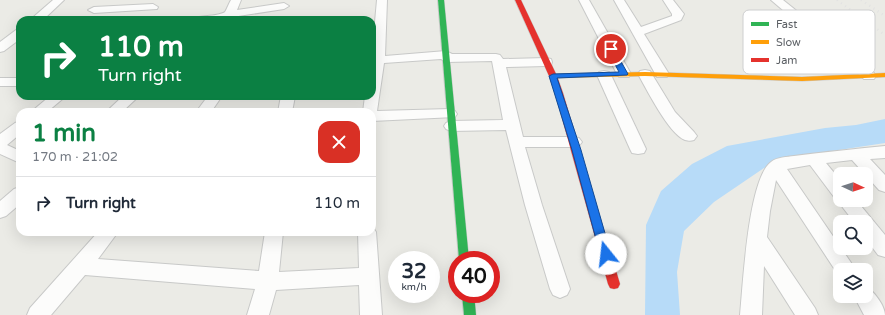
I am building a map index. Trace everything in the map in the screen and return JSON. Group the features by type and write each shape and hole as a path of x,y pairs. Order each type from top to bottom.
{"street":[{"path":"41,16 59,0"},
{"path":"230,14 236,0"},
{"path":"382,0 376,56 496,58 499,63 516,142 537,221 560,289"},
{"path":"441,0 463,251"},
{"path":"518,0 553,76 574,142 614,284"},
{"path":"584,0 624,74"},
{"path":"619,0 662,74"},
{"path":"638,32 677,18 677,11 668,0"},
{"path":"776,0 788,10"},
{"path":"225,16 284,3 287,16"},
{"path":"94,10 156,4"},
{"path":"146,16 156,4"},
{"path":"0,48 16,36"},
{"path":"499,63 546,62"},
{"path":"604,74 638,149"},
{"path":"645,74 678,127 689,136"},
{"path":"553,76 662,74 802,79 885,75"},
{"path":"0,82 16,82"},
{"path":"43,108 54,100"},
{"path":"118,108 127,100"},
{"path":"376,116 512,125"},
{"path":"0,142 16,129"},
{"path":"516,142 574,142"},
{"path":"0,148 16,155"},
{"path":"751,315 757,238 765,184 769,173 776,166 814,159 885,152"},
{"path":"856,154 885,186"},
{"path":"814,159 833,183"},
{"path":"776,166 841,263"},
{"path":"0,211 16,197"},
{"path":"852,207 858,215"},
{"path":"873,234 885,249"},
{"path":"38,315 106,236"},
{"path":"258,315 268,280 274,236"},
{"path":"366,236 371,315"},
{"path":"757,238 807,315"},
{"path":"80,266 268,280 368,276"},
{"path":"469,303 470,315"},
{"path":"868,303 876,315"}],"water":[{"path":"885,119 885,143 806,155 764,168 714,202 684,231 677,272 680,315 645,315 646,225 661,191 692,164 727,146 825,128 856,125"}],"railway":[{"path":"837,0 851,10"},
{"path":"861,0 885,16"},
{"path":"875,28 885,35"}],"traffic: fast":[{"path":"441,0 463,251"},
{"path":"469,303 470,315"}],"traffic: slow":[{"path":"553,76 645,74 802,79 885,75"}],"traffic: jam":[{"path":"518,0 553,76 559,93 614,284"}],"route":[{"path":"606,254 553,76 624,74 611,49"}]}
